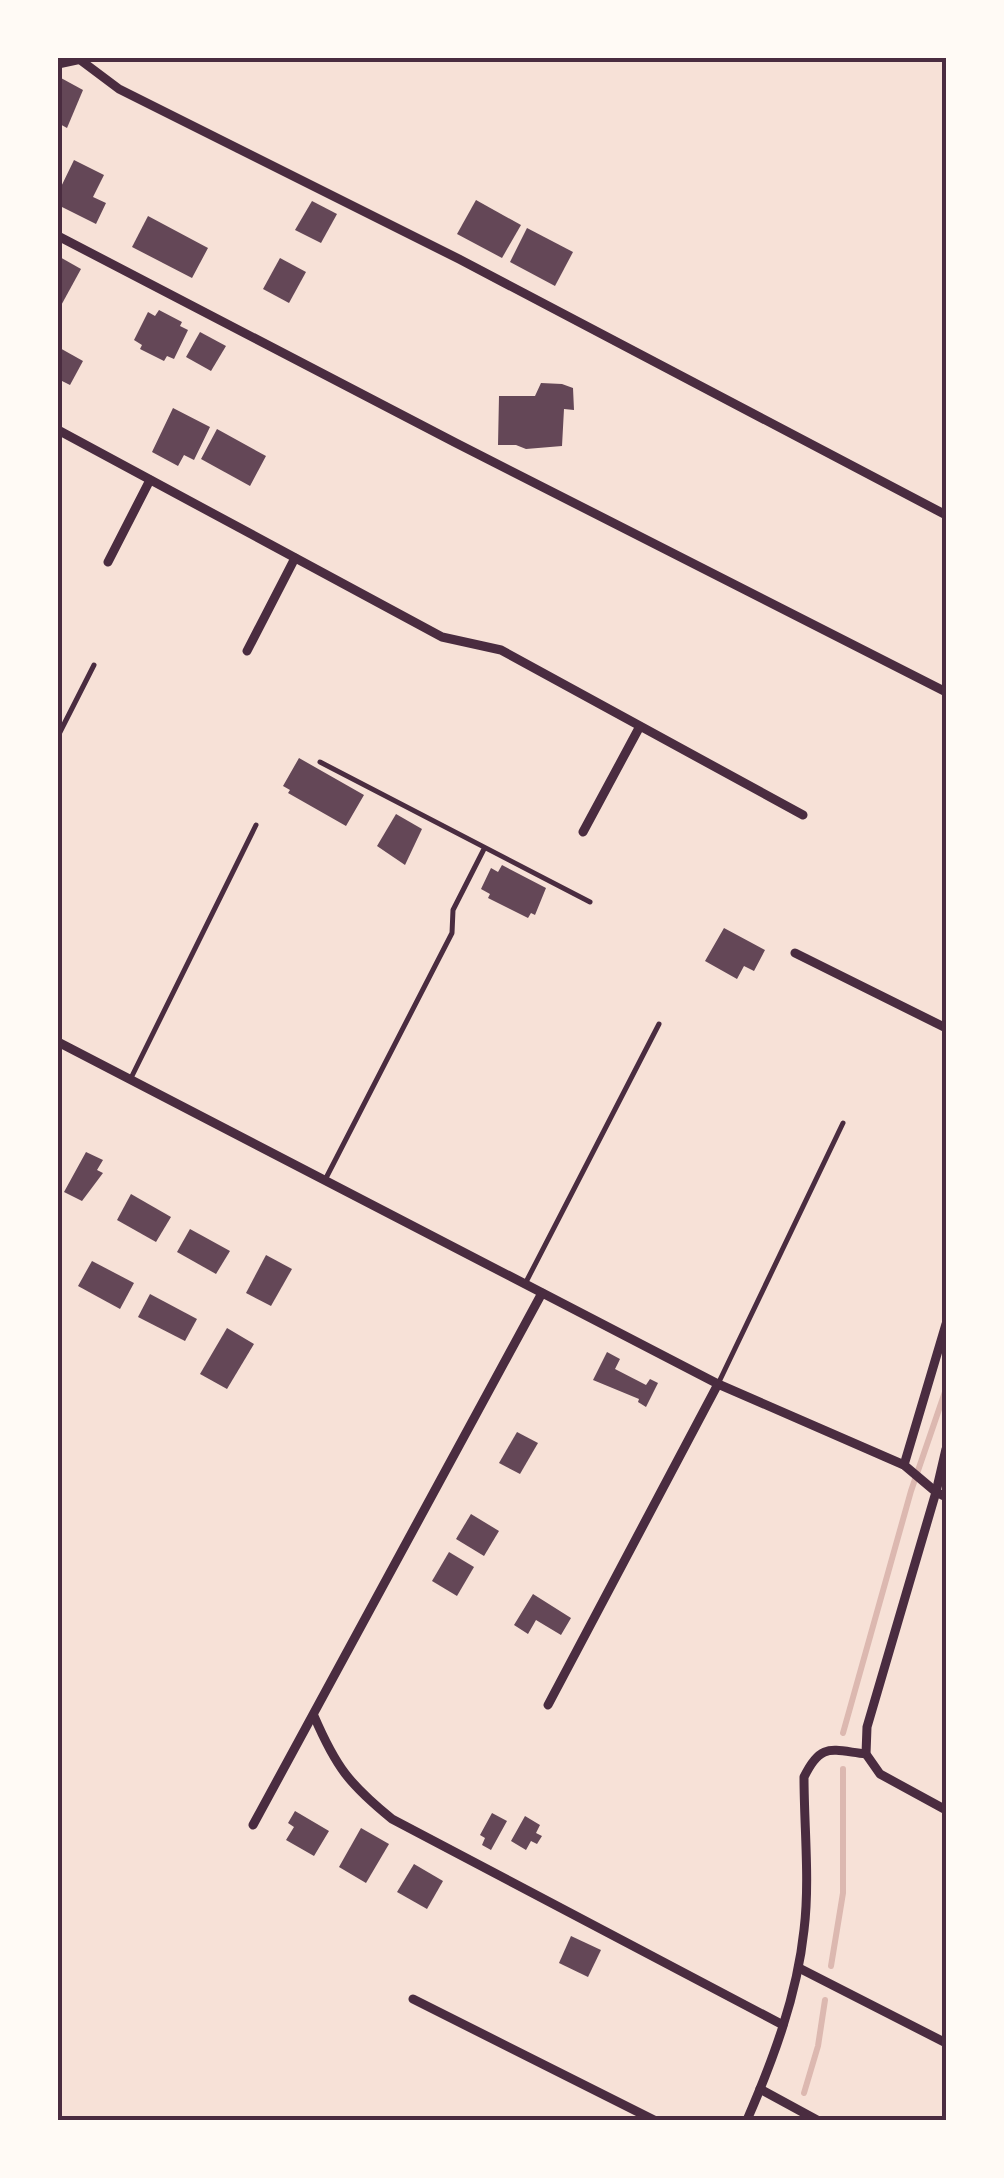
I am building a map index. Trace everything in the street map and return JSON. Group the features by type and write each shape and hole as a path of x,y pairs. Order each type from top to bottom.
{"street":[{"path":"58,64 83,58 118,90 459,259 946,515"},
{"path":"58,236 946,692"},
{"path":"58,430 442,637 501,650 804,815"},
{"path":"108,562 150,480"},
{"path":"246,651 295,558"},
{"path":"583,832 639,728"},
{"path":"795,952 946,1028"},
{"path":"58,1042 718,1384 904,1465 946,1497"},
{"path":"254,1826 542,1293"},
{"path":"904,1465 946,1324"},
{"path":"548,1705 718,1384"},
{"path":"946,1449 867,1726 866,1754 880,1774 946,1810"},
{"path":"314,1716 332,1758 352,1786 392,1819 784,2025"},
{"path":"747,2120 784,2025 799,1968 805,1927 804,1777 814,1756 828,1749 866,1754"},
{"path":"799,1968 946,2043"},
{"path":"412,1999 654,2120"},
{"path":"760,2089 817,2120"}],"lane":[{"path":"58,736 94,665"},
{"path":"320,762 590,902"},
{"path":"130,1080 256,826"},
{"path":"324,1180 452,933 453,910 484,849"},
{"path":"525,1284 659,1024"},
{"path":"718,1384 843,1123"}],"building":[{"path":"61,78 83,90 67,128 58,123"},
{"path":"74,160 104,175 93,197 106,203 96,224 58,205 58,193"},
{"path":"476,200 521,225 502,258 457,234"},
{"path":"312,201 337,214 321,243 295,230"},
{"path":"148,216 208,248 192,278 132,247"},
{"path":"527,228 573,252 555,286 510,262"},
{"path":"58,256 81,269 58,311"},
{"path":"280,258 306,272 289,303 263,289"},
{"path":"159,310 182,322 180,326 188,330 174,359 167,356 164,361 140,349 142,345 134,340 148,312 155,316"},
{"path":"200,332 226,346 211,371 186,357"},
{"path":"58,347 83,361 70,385 58,379"},
{"path":"541,383 573,388 574,410 564,409 562,446 526,449 498,445 499,396 535,396"},
{"path":"173,408 210,427 194,460 184,455 178,466 152,452"},
{"path":"217,429 266,456 250,486 201,459"},
{"path":"299,758 364,795 346,826 288,793 290,790 283,786"},
{"path":"396,814 422,829 405,865 377,846"},
{"path":"502,865 546,888 535,915 531,913 528,918 488,898 490,894 481,889 491,868 498,872"},
{"path":"724,928 765,950 754,971 744,966 737,979 705,961"},
{"path":"86,1152 103,1160 97,1170 103,1173 82,1201 64,1192"},
{"path":"131,1194 171,1217 156,1242 117,1220"},
{"path":"190,1229 230,1251 216,1274 177,1252"},
{"path":"266,1255 292,1269 271,1306 246,1293"},
{"path":"92,1261 134,1283 120,1309 78,1286"},
{"path":"150,1294 197,1319 185,1341 138,1317"},
{"path":"227,1328 254,1344 227,1389 200,1374"},
{"path":"607,1352 620,1359 615,1369 646,1385 650,1379 658,1383 646,1407 639,1399 593,1380"},
{"path":"517,1432 538,1443 520,1474 499,1463"},
{"path":"471,1514 499,1531 484,1556 456,1539"},
{"path":"449,1552 474,1567 457,1596 432,1581"},
{"path":"533,1594 571,1618 561,1635 536,1620 528,1634 514,1625"},
{"path":"295,1811 329,1831 314,1856 286,1840 294,1827 288,1823"},
{"path":"492,1813 507,1821 491,1850 482,1845 485,1838 480,1835"},
{"path":"525,1816 540,1825 536,1833 542,1836 537,1844 531,1841 526,1850 511,1841"},
{"path":"361,1828 389,1844 366,1883 339,1867"},
{"path":"414,1864 443,1881 427,1909 397,1892"},
{"path":"571,1936 601,1950 588,1977 559,1963"}],"waterway":[{"path":"843,1733 911,1491 946,1389"},
{"path":"831,1966 843,1893 843,1769"},
{"path":"804,2093 818,2046 825,2000"}]}
